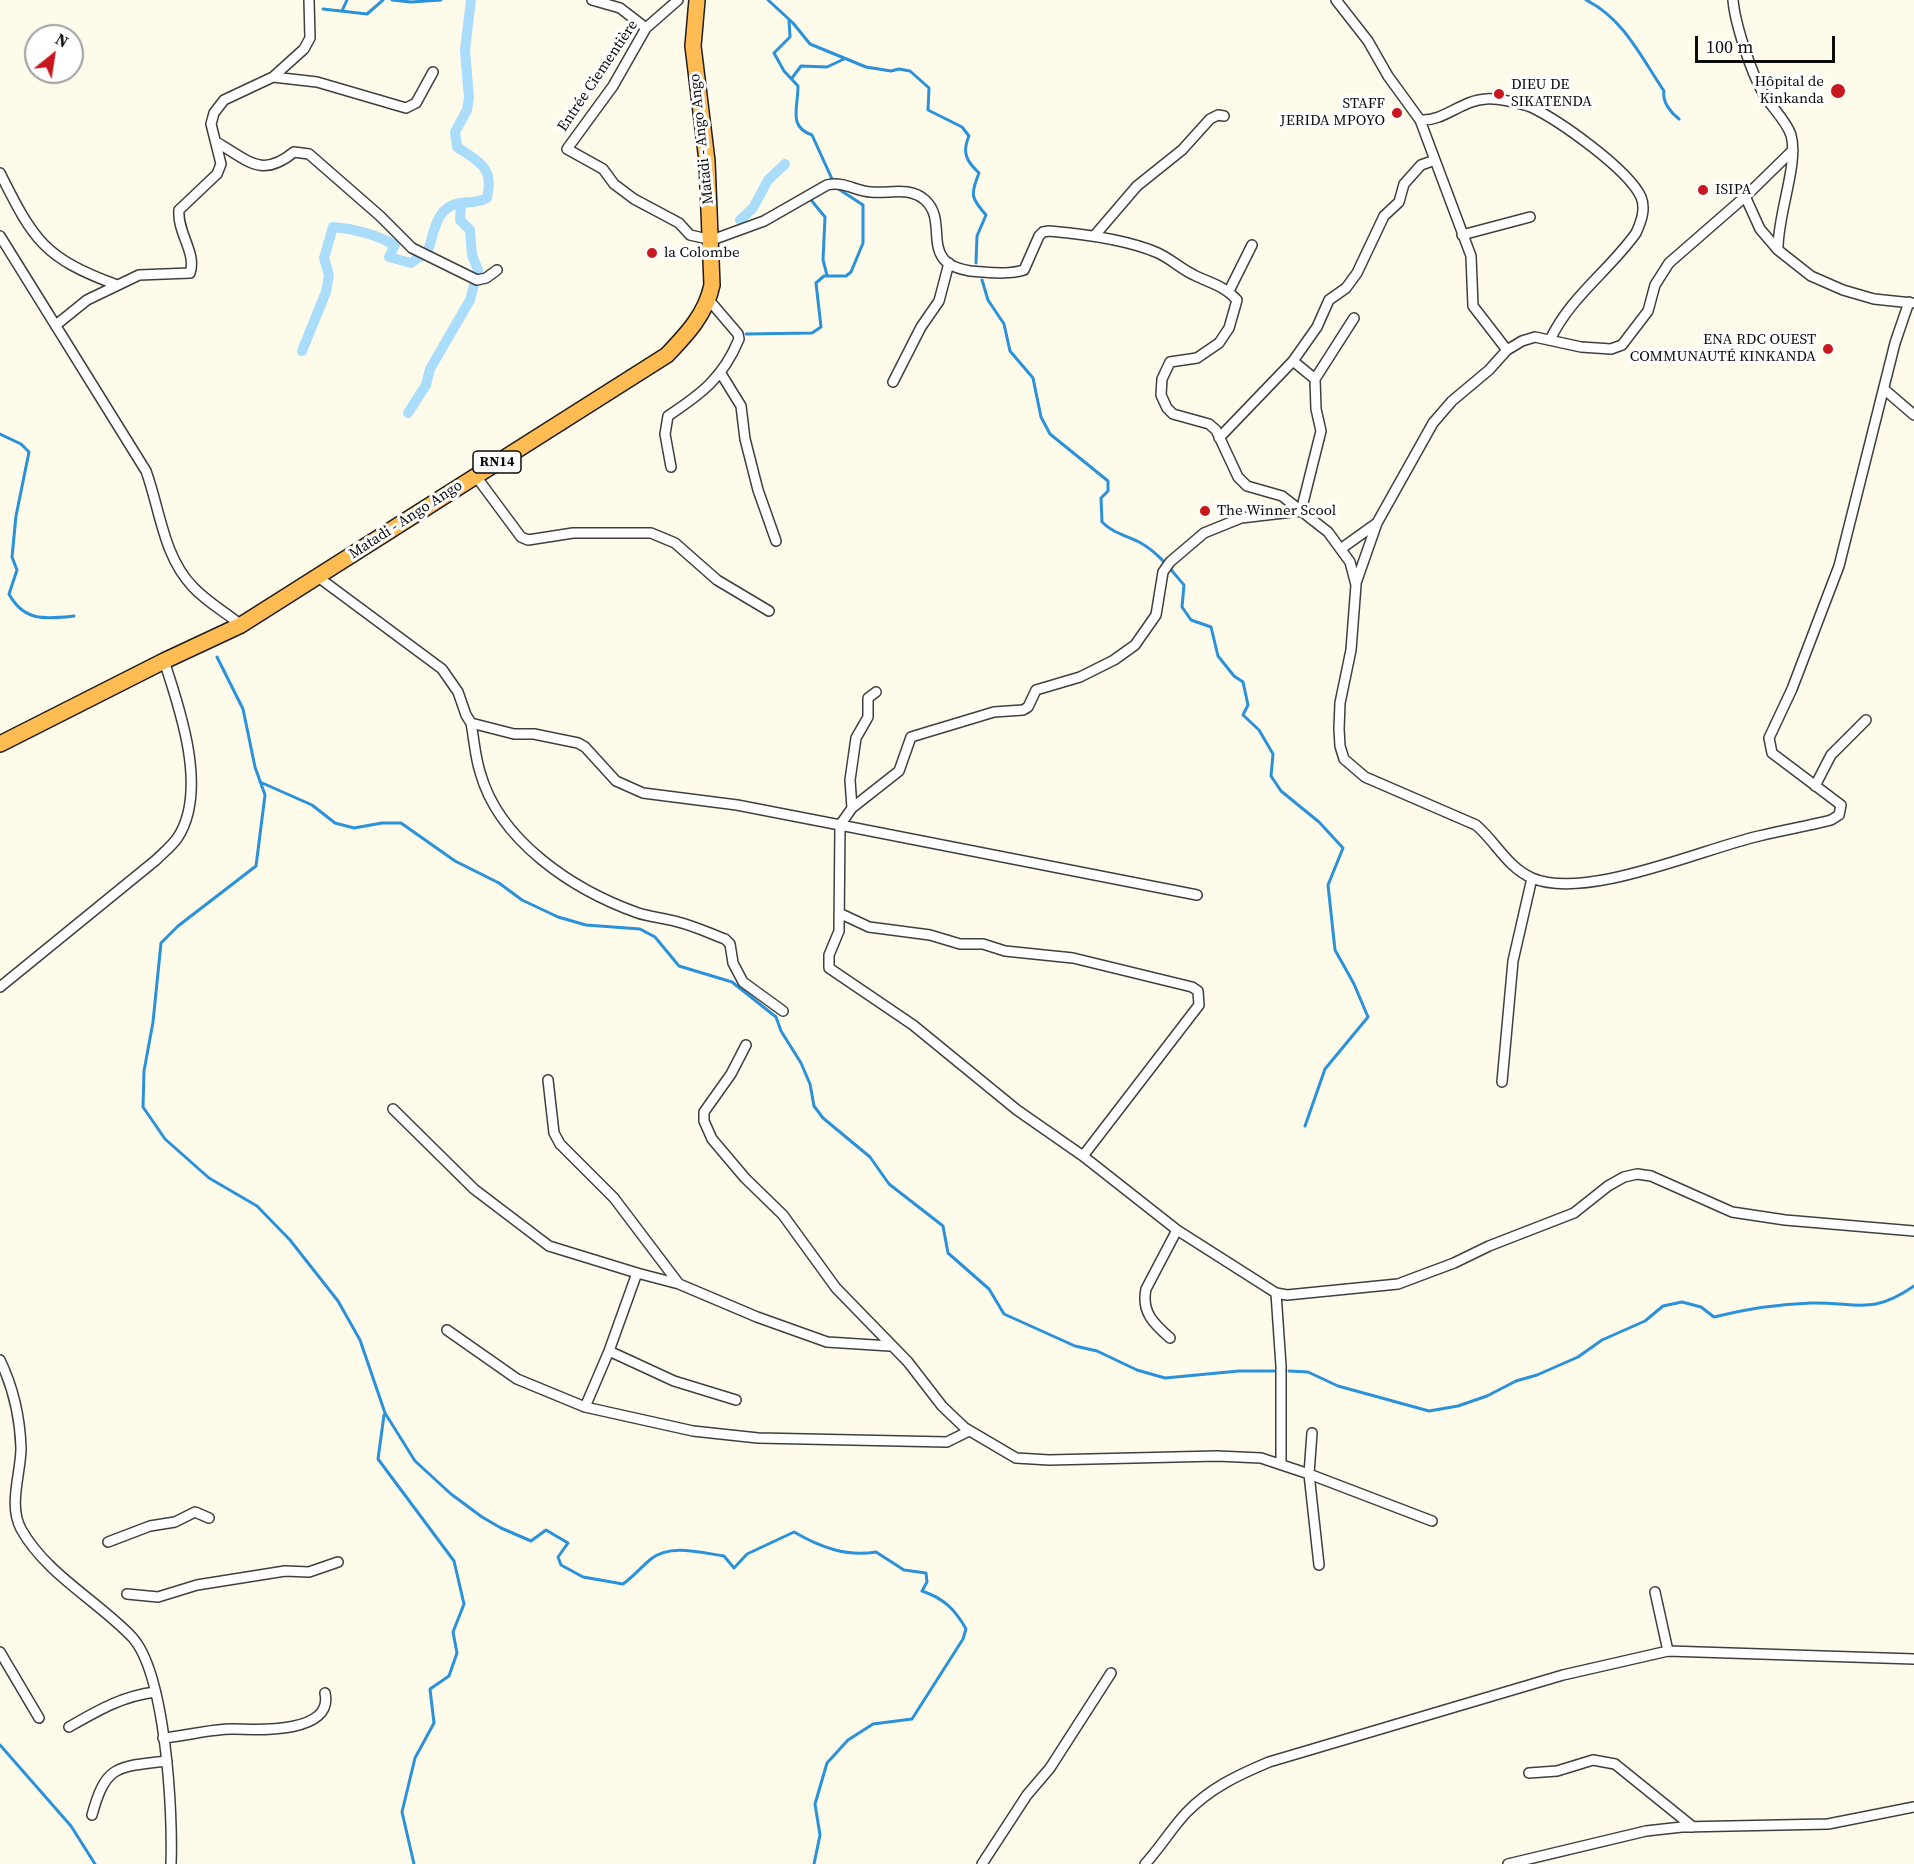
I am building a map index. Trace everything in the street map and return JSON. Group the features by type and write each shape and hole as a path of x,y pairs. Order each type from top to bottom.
{"highway":[{"name":"Matadi - Ango Ango","path":"0,744 164,661 241,625 667,355 690,330 709,300 712,285 712,240 706,160 693,46 697,0"}],"street":[{"path":"56,325 87,300 139,275 190,273 190,254 177,224 178,210 217,174 221,164 211,124 214,113 224,100 273,77 304,49 310,38 309,0"},
{"path":"592,0 621,8 646,28"},
{"name":"Entrée Ciementière","path":"678,0 646,28 608,93 567,149 603,169 614,184 634,199 679,223 690,235 712,240"},
{"path":"1336,0 1368,40 1388,76 1420,120 1471,256 1473,306 1507,350"},
{"path":"1733,0 1762,92 1788,130 1793,150 1779,221 1778,250"},
{"path":"273,77 317,82 406,108 416,103 433,72"},
{"path":"1420,120 1430,121 1456,107 1486,98 1529,106 1561,123 1617,167 1631,181 1641,199 1641,221 1636,233 1578,295 1558,322 1550,340"},
{"path":"1095,235 1137,186 1182,150 1210,119 1218,115 1224,116"},
{"path":"216,142 259,165 271,166 280,163 294,152 309,154 412,248 477,280 486,278 497,270"},
{"path":"1745,196 1760,229 1778,250 1811,276 1843,290 1874,299 1911,303 1894,343 1885,390 1839,566 1792,689 1769,738 1772,753 1841,805 1839,815 1831,820 1759,836 1600,880 1554,885 1532,878 1508,862 1487,834 1476,825 1365,777 1344,759 1340,746 1340,704 1351,650 1356,585 1377,523 1433,423 1452,401 1507,350 1522,341 1535,337 1581,347 1611,349 1622,345 1648,311 1654,285 1669,263 1793,150"},
{"path":"1219,438 1293,362 1317,327 1329,300 1342,292 1357,273 1384,216 1399,202 1404,184 1421,165 1435,160"},
{"path":"0,173 28,225 52,255 87,274 117,285"},
{"path":"712,240 764,221 827,185 837,183 864,191 912,193 925,200 932,211 941,254 958,269 973,272 1024,270 1042,232 1095,235 1160,254 1188,272 1229,291 1237,300 1236,312 1219,343 1197,358 1170,362 1162,379 1161,395 1167,408 1173,414 1209,424 1219,438 1228,462 1246,486 1276,493 1328,532 1350,562 1356,585"},
{"path":"1462,235 1530,217"},
{"path":"0,236 104,407 146,471 153,489 158,519 179,568 192,587 241,625"},
{"path":"1229,291 1252,245"},
{"path":"893,382 921,327 939,301 949,263"},
{"path":"671,467 665,434 668,416 692,403 720,372 736,346 738,333 709,300"},
{"path":"1301,511 1321,431 1316,409 1315,379 1354,318"},
{"path":"1293,362 1315,379"},
{"path":"720,372 741,405 745,439 758,490 776,541"},
{"path":"1885,390 1914,413"},
{"path":"475,475 521,537 528,540 573,533 651,533 663,536 717,580 769,611"},
{"path":"1301,511 1241,518 1204,533 1170,562 1163,572 1156,615 1135,645 1114,660 1080,677 1036,690 1028,707 1023,710 994,712 911,737 899,771 852,808 840,825 839,931 829,955 829,968 913,1025 1017,1110 1083,1156 1177,1230 1276,1293 1287,1295 1398,1284 1574,1213 1608,1186 1637,1174 1651,1176 1732,1212 1785,1220 1914,1231"},
{"path":"1341,548 1377,523"},
{"path":"318,577 442,669 458,692 471,723 480,774 502,818 514,835 578,884 603,898 639,913 679,922 725,939 730,944 733,963 743,982 783,1011"},
{"path":"0,987 156,861 178,836 191,799 191,763 176,697 164,661"},
{"path":"852,808 850,780 856,738 867,721 868,698 876,692"},
{"path":"1815,786 1831,755 1866,720"},
{"path":"471,723 514,734 545,736 578,743 585,747 616,781 643,792 840,825 1197,895"},
{"path":"1502,1083 1513,961 1532,878"},
{"path":"839,913 869,927 930,935 960,944 983,944 1005,951 1073,958 1192,987 1198,991 1199,1005 1083,1156"},
{"path":"746,1045 730,1074 704,1112 704,1121 712,1139 745,1178 783,1215 836,1288 908,1362 942,1406 969,1431 1016,1458 1049,1460 1217,1456 1261,1458 1432,1521"},
{"path":"548,1080 554,1133 560,1144 614,1198 678,1284"},
{"path":"393,1109 474,1189 549,1246 637,1274 678,1284 756,1317 827,1342 890,1346"},
{"path":"1170,1338 1151,1321 1144,1299 1146,1289 1177,1230"},
{"path":"585,1407 609,1351 637,1274"},
{"path":"1276,1293 1281,1366 1281,1464"},
{"path":"447,1330 517,1379 585,1407 693,1431 758,1438 946,1442 969,1431"},
{"path":"609,1351 674,1382 736,1400"},
{"path":"0,1360 17,1406 21,1450 16,1505 20,1528 37,1552 134,1639 145,1662 155,1692 167,1761 172,1835 171,1864"},
{"path":"1312,1433 1309,1474 1319,1564"},
{"path":"108,1542 150,1526 175,1522 195,1512 209,1518"},
{"path":"127,1594 158,1598 197,1585 285,1571 309,1572 338,1562"},
{"path":"1656,1592 1668,1651"},
{"path":"1145,1864 1185,1814 1206,1794 1225,1782 1269,1762 1563,1675 1668,1651 1914,1659"},
{"path":"0,1652 39,1718"},
{"path":"982,1864 1027,1795 1050,1768 1112,1672"},
{"path":"69,1726 134,1694 155,1692"},
{"path":"163,1738 231,1729 265,1731 305,1722 320,1717 326,1706 325,1693"},
{"path":"92,1815 103,1781 111,1774 123,1767 167,1761"},
{"path":"1529,1773 1557,1771 1593,1761 1615,1764 1694,1827"},
{"path":"1508,1864 1646,1831 1694,1827 1828,1824 1914,1807"}],"waterway":[{"path":"342,11 347,0"},
{"path":"323,9 367,14 383,0"},
{"path":"392,0 411,2 441,0"},
{"path":"302,351 326,292 329,275 324,258 333,227 350,229 388,241 395,245 389,257 411,263 428,251 437,221 446,209 452,205 487,198 489,188 487,173 479,162 457,147 455,132 467,110 469,98 465,50 471,0"},
{"path":"768,0 793,23 810,44 866,67 910,71 929,88 928,110 962,127 969,136 966,156 979,173 973,196 986,215 977,236 976,263"},
{"path":"1586,0 1611,17 1631,40 1664,91 1664,99 1668,107 1679,119"},
{"path":"789,20 790,37 774,53 784,71 798,86 797,122 805,132 812,135 832,179"},
{"path":"792,78 801,66 827,67 844,59"},
{"path":"740,220 753,208 768,180 785,164"},
{"path":"746,334 812,333 821,327 816,283 824,276 846,276 851,272 863,243 863,205 837,188"},
{"path":"811,200 825,217 823,260 827,275"},
{"path":"408,413 426,385 430,369 470,300 478,270 472,255 470,230 460,220 461,203"},
{"path":"982,280 988,300 1004,324 1010,351 1033,378 1041,417 1050,434 1108,481 1108,491 1101,498 1102,522 1152,551 1184,585 1182,607 1191,620 1211,627 1218,656 1234,676 1243,682 1248,705 1243,715 1259,730 1273,754 1271,776 1281,791 1319,822 1343,848 1328,885 1335,950 1354,984 1368,1017 1325,1069 1305,1126"},
{"path":"0,434 21,444 29,452 16,516 12,557 17,570 9,594 22,610 37,617 74,616"},
{"path":"217,657 243,709 255,767 265,795 256,866 178,926 161,943 153,1022 144,1071 143,1107 165,1139 209,1178 257,1206 290,1240 338,1301 360,1340 385,1413 415,1461 451,1494 501,1528 531,1541 546,1530 568,1543 558,1557 561,1565 583,1577 623,1584 651,1559 667,1551 686,1550 724,1556 734,1568 747,1554 794,1532 834,1550 854,1553 876,1552 904,1570 926,1573 927,1582 922,1591 936,1597 953,1610 966,1629 963,1639 912,1719 873,1724 848,1740 827,1763 815,1804 820,1835 814,1864"},
{"path":"260,782 312,805 335,823 354,828 382,823 401,823 455,861 499,883 522,900 558,917 586,925 640,929 655,937 679,966 732,982 776,1017 781,1031 801,1063 810,1084 814,1106 823,1118 870,1157 889,1184 943,1226 948,1253 989,1289 1004,1314 1075,1346 1097,1351 1137,1370 1165,1378 1239,1371 1274,1371"},
{"path":"1289,1371 1308,1372 1338,1386 1429,1411 1458,1406 1487,1396 1516,1381 1537,1375 1578,1357 1602,1340 1645,1321 1663,1306 1682,1302 1701,1307 1714,1317 1786,1304 1875,1304 1886,1301 1914,1286"},
{"path":"384,1415 378,1459 454,1561 464,1604 453,1632 457,1653 449,1676 430,1689 434,1723 415,1758 402,1812 414,1864"},
{"path":"0,1745 71,1826 95,1864"}],"place":[{"name":"Hôpital de Kinkanda","path":"1838,91"},
{"name":"DIEU DE SIKATENDA","path":"1499,94"},
{"name":"STAFF JERIDA MPOYO","path":"1397,113"},
{"name":"ISIPA","path":"1703,190"},
{"name":"la Colombe","path":"652,253"},
{"name":"ENA RDC OUEST COMMUNAUTÉ KINKANDA","path":"1828,349"},
{"name":"The Winner Scool","path":"1205,511"}]}
